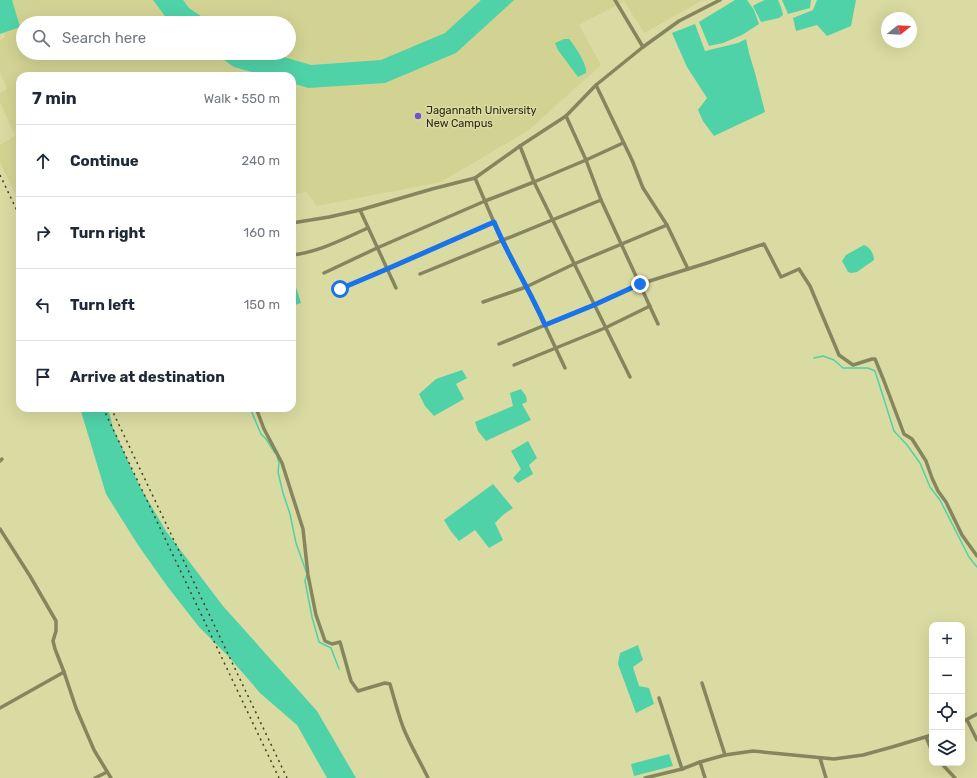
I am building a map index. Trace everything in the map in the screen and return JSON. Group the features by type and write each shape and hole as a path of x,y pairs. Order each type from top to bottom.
{"street":[{"path":"615,0 643,47"},
{"path":"296,222 360,210 475,178 566,116 596,85 643,47 679,21 720,0"},
{"path":"596,85 624,143 643,188 667,225 688,269"},
{"path":"566,116 658,324"},
{"path":"324,272 485,201 534,182 624,143"},
{"path":"520,146 534,182 552,220 630,377"},
{"path":"475,178 502,241 545,325 564,368"},
{"path":"420,274 602,200"},
{"path":"360,210 396,288"},
{"path":"340,289 494,222"},
{"path":"483,302 526,287 574,264 667,225"},
{"path":"296,255 318,250 368,228"},
{"path":"499,344 594,305 640,284 764,244 781,277 799,269 810,286 839,355 853,365 875,359 904,434 912,439 926,461 938,491 946,502 962,535 977,556"},
{"path":"514,365 605,328 650,306"},
{"path":"258,412 264,429 282,463 303,529 308,575 316,615 325,641 332,644 340,642 351,681 358,691 385,683 390,684 403,727 428,778"},
{"path":"0,529 56,620 56,631 53,641 55,649 76,708 94,750 111,778"},
{"path":"0,708 64,672"},
{"path":"702,684 725,756"},
{"path":"659,698 682,769"},
{"path":"977,714 967,720 977,740"},
{"path":"645,778 682,769 700,762 753,751 834,759 862,755 929,736"},
{"path":"926,737 929,744"},
{"path":"820,758 826,778"},
{"path":"700,762 705,778"},
{"path":"944,766 955,778"},
{"path":"95,778 107,772"}],"shaded area":[{"name":"Jagannath University New Campus","path":"0,0 703,0 644,33 624,1 579,25 601,65 529,130 441,182 317,206 306,192 296,193 296,72 16,72 16,195 0,163 0,145 15,136 0,102 0,93 7,89 0,72 0,40 5,37 0,22"},
{"path":"0,0 12,0 17,16 16,28 0,34"},
{"path":"153,0 183,0 189,8 201,16 165,16"},
{"path":"481,0 514,0 456,53 385,83 308,88 296,84 296,72 252,72 234,67 224,60 294,60 311,65 381,60 445,33"},
{"path":"735,0 747,0 754,10 759,24 742,35 723,43 709,46 699,22"},
{"path":"765,0 778,0 783,15 779,18 761,22 753,6"},
{"path":"782,0 811,0 810,8 788,14"},
{"path":"817,0 856,0 851,26 827,36 817,25 796,31 793,18 813,10"},
{"path":"695,24 705,51 738,43 746,39 765,112 714,136 703,121 698,110 707,98 687,67 672,33"},
{"path":"564,39 569,39 585,65 586,73 578,77 558,50 555,43"},
{"path":"864,245 871,251 874,260 857,272 848,272 842,261 846,255"},
{"path":"296,287 301,303 296,305"},
{"path":"462,370 467,378 456,384 464,399 434,416 425,406 419,394 436,379"},
{"path":"521,389 526,396 527,402 522,404 531,420 486,441 478,431 475,422 513,406 510,393"},
{"path":"81,412 109,412 113,428 139,485 166,531 223,606 317,711 356,778 327,778 297,725 260,693 229,657 199,627 167,586 138,545 106,494"},
{"path":"528,441 537,458 529,465 533,474 518,483 513,478 521,469 511,451"},
{"path":"493,484 513,508 495,523 503,540 489,548 475,530 459,541 444,520"},
{"path":"638,645 643,660 633,667 639,686 649,688 654,704 636,713 618,664 620,653"},
{"path":"669,754 673,766 634,776 631,764"}],"waterway":[{"path":"814,358 823,356 834,360 843,368 868,368 875,371 894,431 907,445 920,463 930,487 940,500 969,557 977,567"},
{"path":"252,412 261,434 275,453"},
{"path":"277,456 279,463 278,472 283,493 290,514 296,543 307,574 305,581 312,617 319,642 331,648 339,669"}],"railway":[{"path":"0,175 16,209"},
{"path":"105,412 279,778"},
{"path":"113,412 287,778"}],"place":[{"name":"Jagannath University New Campus","path":"418,116"}],"route":[{"path":"340,289 494,222 502,241 545,325 640,284"}]}
